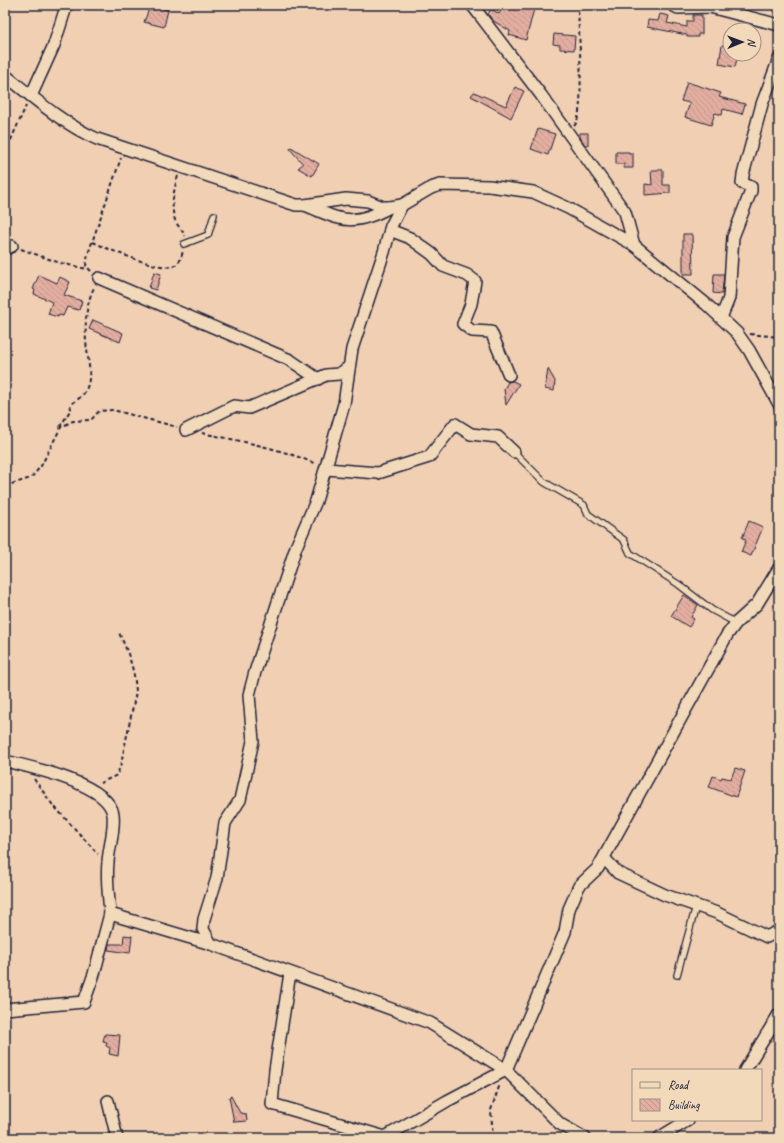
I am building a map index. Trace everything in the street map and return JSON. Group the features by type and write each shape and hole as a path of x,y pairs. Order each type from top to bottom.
{"street":[{"path":"31,96 54,45 66,7 64,5"},
{"path":"472,5 625,212 634,245"},
{"path":"672,5 678,8 710,8 779,26"},
{"path":"721,318 729,298 733,237 751,191 751,187 742,183 743,175 762,104 779,58"},
{"path":"5,75 51,113 74,128 123,149 182,166 288,203 305,205 346,199 368,201 390,207 402,205 440,184 489,186 533,192 568,208 634,245 721,318 737,333 749,350 779,404"},
{"path":"305,205 338,220 369,218 390,207"},
{"path":"210,944 204,929 204,919 217,878 225,823 240,800 253,741 249,709 250,689 296,547 316,501 344,404 353,343 390,230 402,205"},
{"path":"390,230 410,238 432,254 443,266 467,275 475,281 471,304 463,324 472,331 490,332 509,375"},
{"path":"99,278 290,360 318,379"},
{"path":"186,430 234,406 249,408 318,379 340,374 349,367"},
{"path":"326,469 378,473 429,457 455,424 472,434 498,437 514,452"},
{"path":"290,973 275,1070 272,1104 385,1137 506,1070 565,932 571,904 582,882 596,871 604,858 727,635 736,623 757,604 779,568"},
{"path":"5,761 60,775 90,788 110,806 113,813 107,864 110,914 94,974 84,1002 5,1009"},
{"path":"604,858 618,873 665,895 717,913 767,937 774,933 779,934"},
{"path":"110,914 210,944 430,1023 506,1070 560,1124 585,1138"},
{"path":"746,1069 779,1014"},
{"path":"108,1101 117,1138"},
{"path":"659,1138 686,1121"}],"lane":[{"path":"184,244 208,235 214,215"},
{"path":"514,452 544,482 584,505 588,514 624,540 630,553 678,584 712,610 736,623"},
{"path":"677,975 696,906"}],"path":[{"path":"567,132 577,124 580,110 578,5"},
{"path":"5,153 31,96"},
{"path":"87,269 86,265 88,254 123,149"},
{"path":"93,242 117,253 167,267 174,266 179,262 184,244 183,231 175,222 173,213 174,190 182,166"},
{"path":"9,247 60,263 87,269 98,275 99,278 91,293 87,312 86,342 90,380 82,396 70,404 71,409 58,433"},
{"path":"737,333 779,337"},
{"path":"5,486 31,478 41,466 61,427 73,421 91,420 99,410 113,410 186,430 266,447 301,458 326,469"},
{"path":"90,788 114,778 117,774 121,764 135,699 136,683 127,650 118,633"},
{"path":"23,765 52,804 107,864"},
{"path":"493,1138 491,1110 506,1070"}],"building":[{"path":"504,5 535,5 526,40 509,35 510,31 492,20 488,14 491,9 499,14"},
{"path":"150,6 168,10 164,27 144,22"},
{"path":"660,14 669,16 667,23 687,27 687,21 693,21 693,15 702,15 702,34 698,34 698,37 687,37 687,35 647,27 648,20 658,21"},
{"path":"554,34 575,36 574,50 560,49 560,45 553,44"},
{"path":"722,45 722,62 736,62 735,67 719,64"},
{"path":"687,82 721,93 719,97 745,104 742,114 723,109 722,115 715,113 711,125 685,117 690,103 681,101"},
{"path":"515,87 524,91 511,118 471,96 474,92 506,106"},
{"path":"538,129 555,134 548,155 531,149"},
{"path":"580,133 588,133 588,145 585,145 580,137"},
{"path":"291,147 319,164 312,176 298,168 303,164 290,149"},
{"path":"616,152 629,152 629,154 633,154 633,168 624,168 624,164 616,164"},
{"path":"651,170 663,170 663,185 670,185 670,193 645,195 645,184 652,185"},
{"path":"683,234 692,234 693,274 683,274"},
{"path":"154,272 161,274 156,290 149,288"},
{"path":"714,274 724,274 722,294 713,293"},
{"path":"39,275 57,283 60,277 70,282 64,295 82,301 79,310 67,307 63,316 59,315 58,317 48,314 52,302 34,294 35,290 33,289"},
{"path":"93,320 123,333 120,342 89,329"},
{"path":"548,369 555,381 554,391 545,389"},
{"path":"513,381 519,384 506,405 504,389 508,382"},
{"path":"749,521 763,527 751,556 741,552 746,540 742,538"},
{"path":"684,595 698,605 691,617 694,619 689,627 671,616"},
{"path":"735,768 745,771 736,797 709,787 713,776 721,779 722,777 731,779"},
{"path":"124,935 132,936 130,953 108,950 109,944 123,944"},
{"path":"105,1034 120,1035 118,1056 109,1054 110,1048 106,1046 107,1042 103,1041"},
{"path":"231,1096 240,1113 246,1114 247,1121 234,1122 229,1097"}]}
